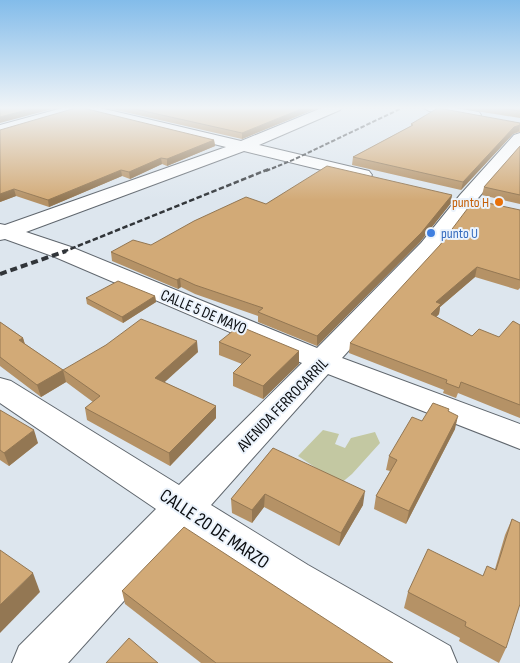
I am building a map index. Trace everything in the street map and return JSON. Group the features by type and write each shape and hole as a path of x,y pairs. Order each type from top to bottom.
{"street":[{"path":"209,138 380,179"},
{"path":"2,232 262,138"},
{"name":"AVENIDA FERROCARRIL","path":"36,663 429,248 465,199 520,138"},
{"name":"CALLE 5 DE MAYO","path":"2,232 63,252 323,362 520,437"},
{"name":"CALLE 20 DE MARZO","path":"0,388 293,579 433,663"}],"green space":[{"path":"323,430 339,434 335,444 345,448 351,438 375,432 380,443 352,474 340,484 298,456"}],"building":[{"path":"0,138 206,138 214,140 167,159 161,158 129,172 121,170 48,200 14,189 0,194"},
{"path":"389,138 504,138 463,182 353,157"},
{"path":"520,146 520,195 484,187"},
{"path":"327,166 452,195 421,233 317,336 258,312 263,308 180,278 177,280 111,252 133,240 151,245 194,221 246,197 266,204"},
{"path":"474,200 520,210 520,280 477,267 436,302 441,304 431,314 472,336 479,329 499,337 513,321 520,325 520,405 461,382 459,388 446,383 447,380 350,343 440,245"},
{"path":"118,281 155,296 122,317 86,298"},
{"path":"141,319 197,341 155,378 216,406 169,453 85,408 100,396 63,370 106,345"},
{"path":"0,322 23,338 19,340 63,370 37,385 0,357"},
{"path":"239,326 299,351 263,386 233,373 251,355 219,342"},
{"path":"433,403 449,409 448,411 458,416 409,511 376,496 397,460 389,456 412,417 422,421"},
{"path":"0,410 34,430 4,453 0,450"},
{"path":"273,448 365,491 341,533 265,494 252,510 231,499"},
{"path":"512,519 520,523 520,604 506,648 465,626 466,622 408,592 428,549 483,576 487,566 496,570"},
{"path":"184,527 393,663 216,663 122,591"},
{"path":"0,550 33,573 0,605"},
{"path":"129,638 158,663 106,663"}],"railway":[{"path":"266,171 339,138"},
{"path":"63,252 269,169"},
{"path":"0,274 66,251"}],"place":[{"name":"punto H","path":"499,202"},
{"name":"punto U","path":"431,233"}]}
